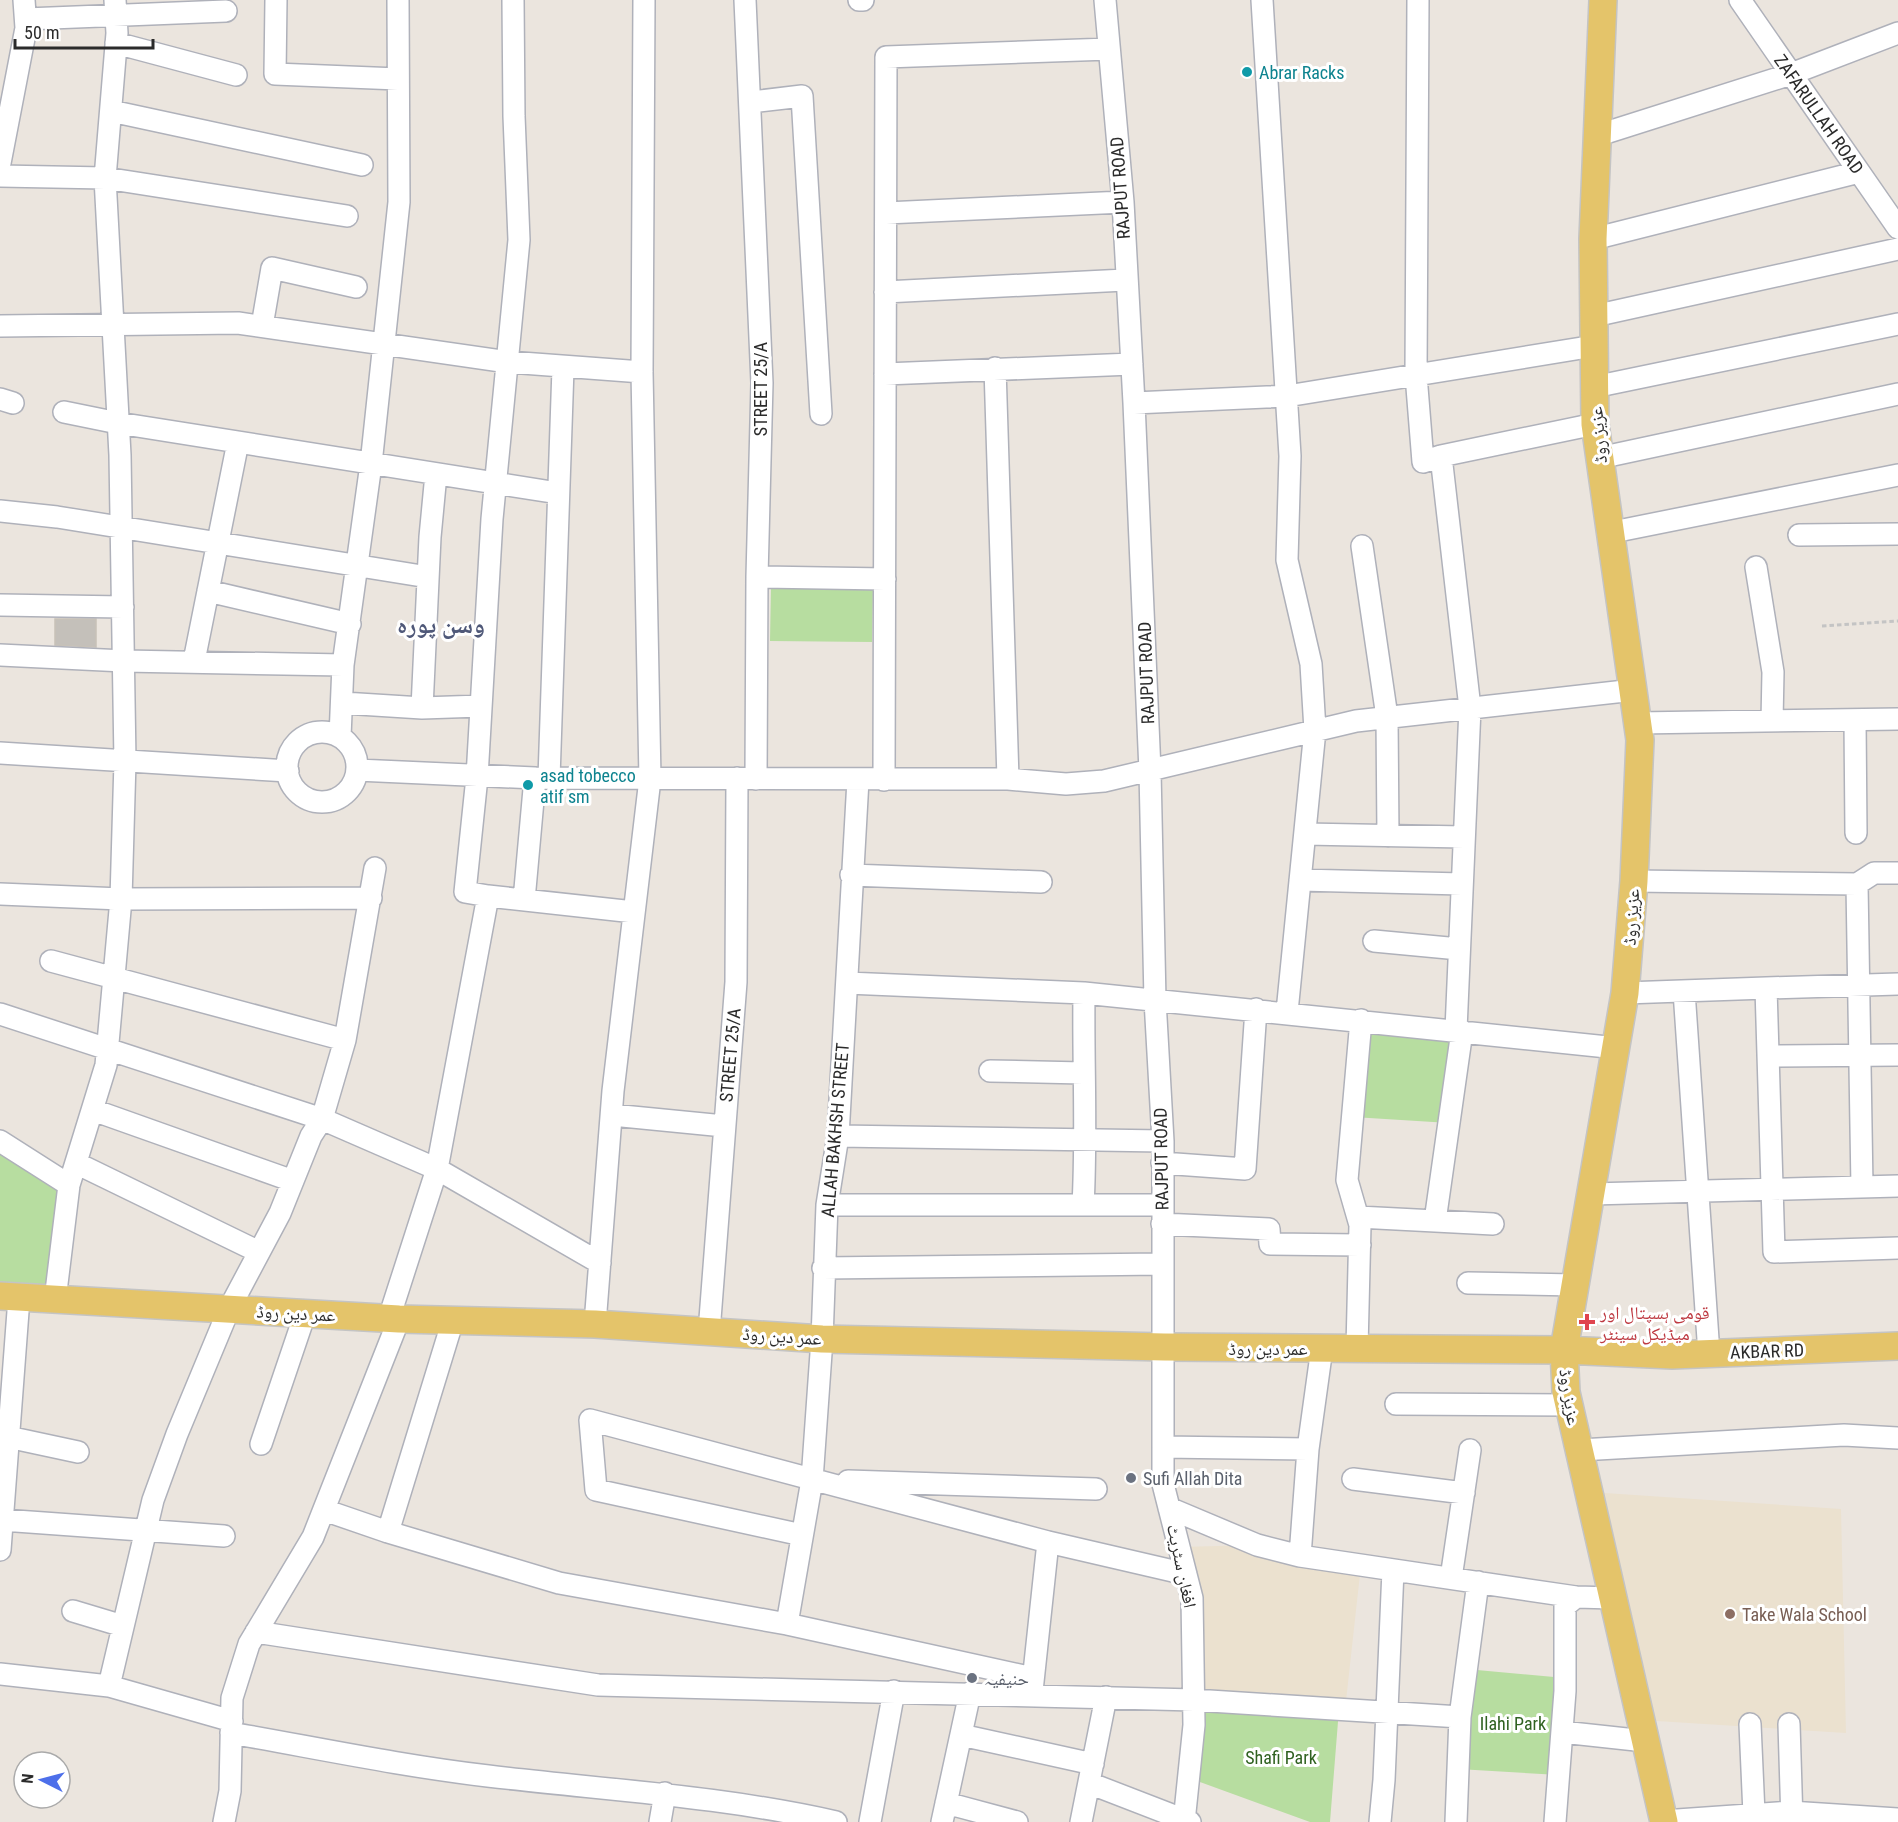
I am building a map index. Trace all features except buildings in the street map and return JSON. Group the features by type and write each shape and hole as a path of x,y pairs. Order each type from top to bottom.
{"main road":[{"name":"عزیز روڈ","path":"1603,0 1593,239 1595,424 1608,533 1634,690 1640,741 1634,881 1625,993 1564,1350 1564,1372 1569,1405 1664,1821"},
{"name":"عمر دین روڈ","path":"9,1297 305,1314 595,1324 822,1339 1164,1347 1564,1350"},
{"name":"AKBAR RD","path":"1564,1350 1672,1355 1898,1346"}],"street":[{"path":"276,0 274,74 398,79"},
{"path":"340,737 344,665 371,464 399,202 398,0"},
{"path":"513,0 514,116 519,240 496,483 477,777 465,892 634,912"},
{"path":"595,1324 612,1115 650,780 642,372 644,0"},
{"name":"STREET 25/A","path":"709,1332 736,982 757,577 762,383 746,0"},
{"path":"858,0 863,0"},
{"name":"RAJPUT ROAD","path":"1105,0 1123,202 1125,280 1134,403 1150,771 1155,1000 1162,1141 1161,1264 1164,1347"},
{"path":"1262,0 1290,456 1287,560 1311,664 1315,730 1287,1012"},
{"path":"1419,0 1416,375 1423,462 1595,424"},
{"name":"ZAFARULLAH ROAD","path":"1740,0 1898,228"},
{"path":"0,163 26,28 25,9 226,11"},
{"path":"55,1300 69,1185 106,1065 121,899 125,761 122,529 105,178 116,43 116,9"},
{"path":"1599,135 1791,74 1898,33"},
{"path":"116,43 236,75"},
{"path":"884,780 886,57 1109,49"},
{"path":"751,102 802,96 821,414"},
{"path":"111,111 362,165"},
{"path":"1593,239 1859,172"},
{"path":"0,177 105,178 347,216"},
{"path":"885,213 1123,202"},
{"path":"1594,316 1898,249"},
{"path":"262,326 272,268 356,287"},
{"path":"885,292 1125,280"},
{"path":"0,326 238,323 508,362 563,368 642,372"},
{"path":"1594,387 1898,324"},
{"path":"1134,403 1287,396 1594,346"},
{"path":"885,374 1132,364"},
{"path":"524,900 542,778 563,368"},
{"path":"995,368 1008,779"},
{"path":"1599,458 1898,394"},
{"path":"64,412 118,423 558,493"},
{"path":"194,661 238,442"},
{"path":"1435,1221 1459,1030 1459,948 1470,708 1442,456"},
{"path":"422,708 428,577 436,474"},
{"path":"1608,533 1898,475"},
{"path":"0,511 57,517 428,577"},
{"path":"1798,535 1898,534"},
{"path":"1362,546 1387,717 1388,836"},
{"path":"1756,567 1773,672 1772,721"},
{"path":"757,577 885,579"},
{"path":"208,591 350,624"},
{"path":"0,605 123,607"},
{"path":"0,655 124,661 344,665"},
{"path":"357,770 477,777 650,780 1008,779 1066,784 1104,781 1315,730 1387,717 1634,690"},
{"path":"343,704 422,708 481,706"},
{"path":"1855,720 1856,833"},
{"path":"1638,723 1898,720"},
{"path":"323,732 340,737 353,751 357,770 353,783 333,800 319,801 307,798 296,790 288,771 290,754 299,740 323,732"},
{"path":"0,753 288,771"},
{"name":"ALLAH BAKHSH STREET","path":"787,1624 812,1480 822,1339 827,1205 838,1136 858,780"},
{"path":"1305,834 1464,837"},
{"path":"109,1686 153,1500 177,1434 228,1309 280,1213 311,1136 322,1119 345,1040 375,868"},
{"path":"1634,881 1857,884 1874,873 1898,873"},
{"path":"851,875 1041,882"},
{"path":"1300,879 1462,884"},
{"path":"1857,884 1862,1187"},
{"path":"0,894 121,899 371,898"},
{"path":"224,1822 230,1791 232,1698 249,1644 313,1537 394,1318 437,1169 488,896"},
{"path":"1374,941 1459,948"},
{"path":"51,961 345,1040"},
{"path":"847,983 1084,993 1287,1012 1617,1048"},
{"path":"1625,993 1898,984"},
{"path":"1766,988 1774,1189 1774,1252 1898,1248"},
{"path":"1684,991 1709,1354"},
{"path":"1083,1205 1086,1140 1083,1072 1084,993"},
{"path":"1162,1163 1245,1169 1256,1009"},
{"path":"0,1014 322,1119 437,1169 600,1263"},
{"path":"1357,1348 1360,1245 1358,1217 1347,1180 1361,1020"},
{"path":"1768,1056 1898,1055"},
{"path":"990,1071 1083,1072"},
{"path":"93,1110 292,1181"},
{"path":"612,1115 724,1126"},
{"path":"838,1136 1162,1141"},
{"path":"0,1141 69,1185"},
{"path":"76,1163 259,1252"},
{"path":"1592,1194 1898,1186"},
{"path":"827,1205 1083,1205 1269,1229 1270,1244 1360,1245"},
{"path":"1358,1217 1493,1224"},
{"path":"823,1268 1161,1264"},
{"path":"1468,1282 1576,1285"},
{"path":"0,1550 3,1471 8,1437 9,1297"},
{"path":"261,1444 305,1314"},
{"path":"388,1532 453,1320"},
{"name":"افغان سٹریٹ","path":"1164,1347 1163,1484 1192,1598 1194,1725 1186,1821"},
{"path":"1300,1556 1308,1449 1322,1348"},
{"path":"1396,1404 1569,1405"},
{"path":"802,1535 596,1490 590,1420 1048,1542 1186,1574"},
{"path":"1580,1450 1844,1436 1898,1438"},
{"path":"8,1437 78,1452"},
{"path":"1163,1447 1308,1449"},
{"path":"1451,1578 1470,1450"},
{"path":"1353,1479 1464,1493"},
{"path":"812,1480 1096,1489"},
{"path":"1169,1508 1257,1545 1300,1556 1576,1597 1613,1598"},
{"path":"324,1510 388,1532 559,1583 787,1624 1032,1686 1106,1697 1194,1700 1460,1717"},
{"path":"2,1520 224,1536"},
{"path":"1032,1686 1048,1542"},
{"path":"1380,1822 1393,1570"},
{"path":"1456,1822 1460,1717 1478,1582"},
{"path":"1555,1822 1565,1691 1564,1606 1576,1597"},
{"path":"73,1611 123,1626"},
{"path":"256,1632 598,1685 970,1693 1032,1686"},
{"path":"0,1674 109,1686 232,1727 486,1776 665,1793 796,1818 836,1822"},
{"path":"870,1822 894,1691"},
{"path":"970,1693 944,1813 1017,1822"},
{"path":"1081,1822 1106,1697"},
{"path":"1750,1724 1754,1814"},
{"path":"1789,1724 1791,1817"},
{"path":"1562,1732 1645,1741"},
{"path":"961,1735 1091,1774 1186,1821"},
{"path":"660,1822 665,1793"},
{"path":"1664,1821 1754,1814 1898,1819"}],"path":[{"path":"1822,626 1898,621"}],"shaded area":[{"name":"Take Wala School","path":"1590,1492 1841,1509 1846,1733 1641,1720"},
{"path":"1257,1545 1361,1565 1345,1710 1194,1700 1179,1547"}],"green space":[{"path":"771,586 873,586 872,642 770,641"},
{"path":"1361,1020 1462,1031 1449,1123 1353,1117"},
{"path":"0,1141 69,1185 55,1300 0,1295"},
{"name":"Ilahi Park","path":"1466,1669 1565,1678 1559,1775 1458,1769"},
{"name":"Shafi Park","path":"1194,1700 1339,1709 1330,1822 1310,1822 1189,1778"}],"place":[{"name":"Abrar Racks","path":"1247,72"},
{"name":"asad tobecco atif sm","path":"528,785"},
{"name":"قومی ہسپتال اور میڈیکل سینٹر","path":"1587,1322"},
{"name":"Sufi Allah Dita","path":"1131,1478"},
{"name":"Take Wala School","path":"1730,1614"},
{"name":"حنیفیہ","path":"972,1678"}],"district":[{"name":"وسن پورہ","path":"441,625"}]}
